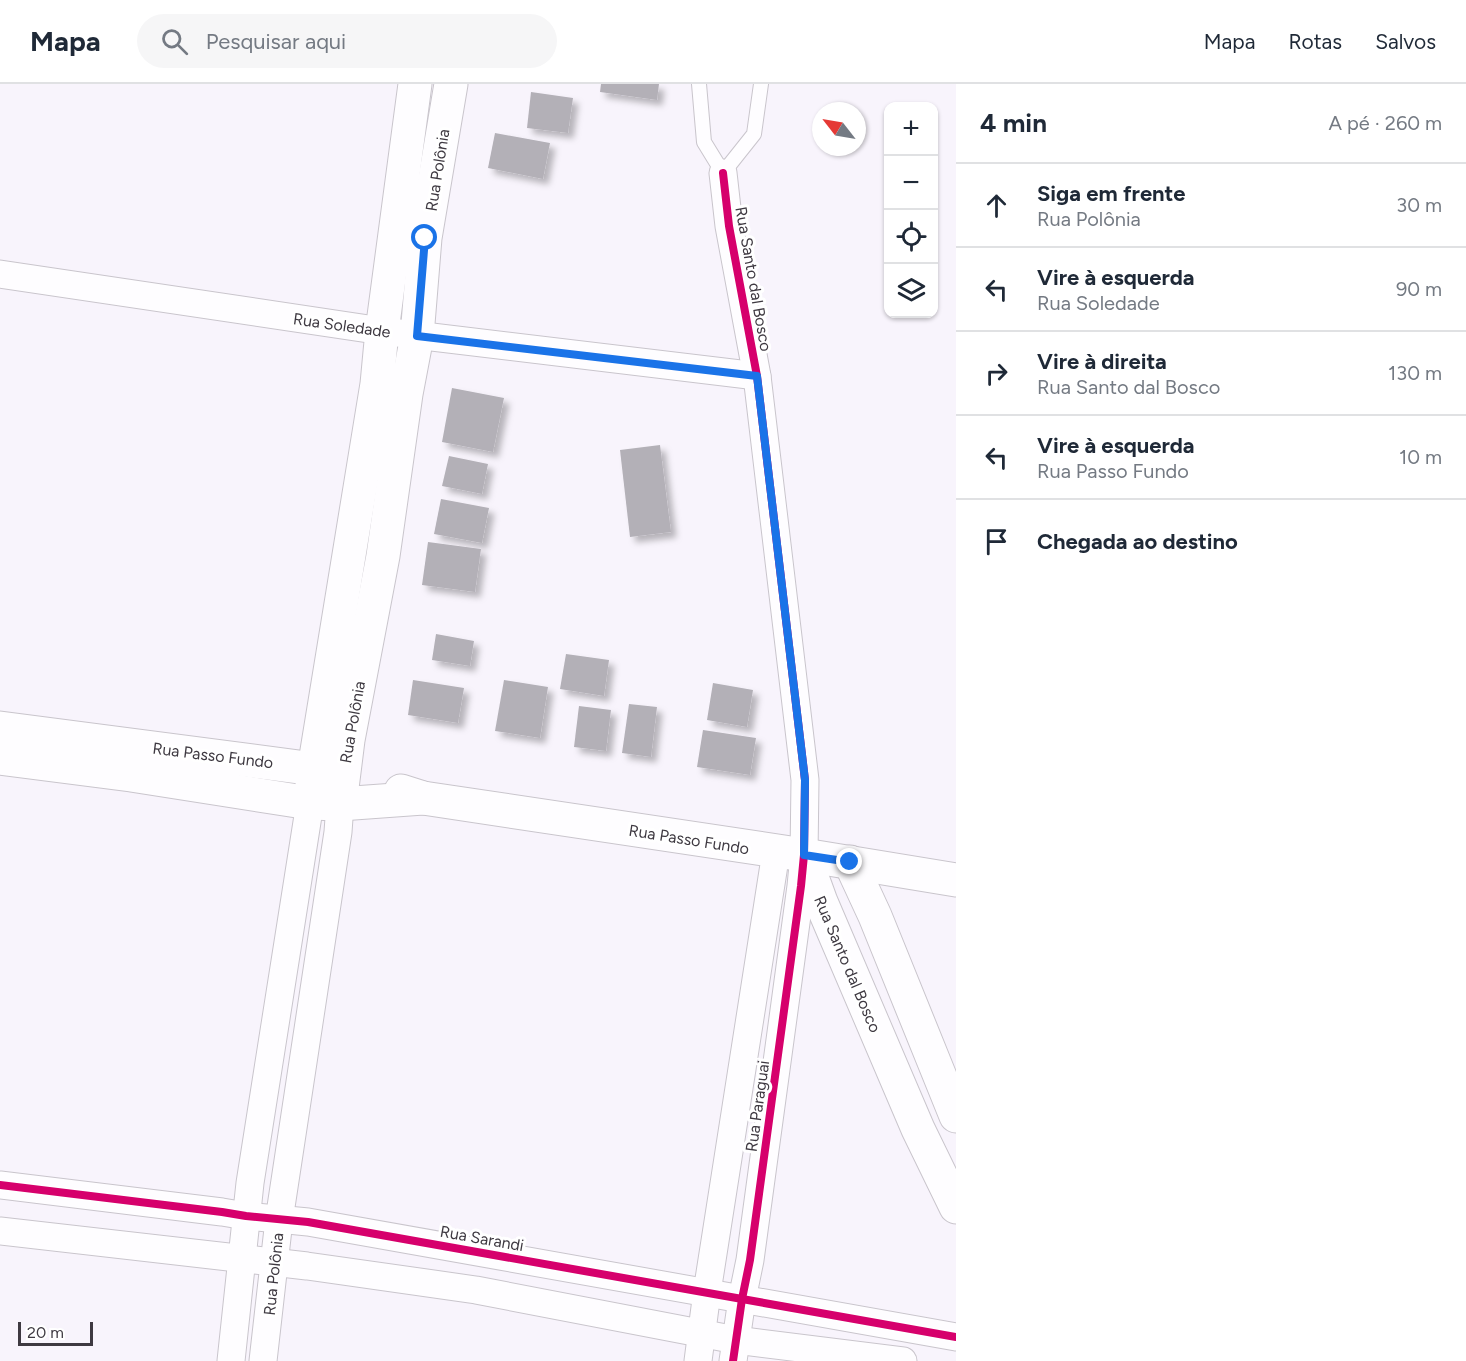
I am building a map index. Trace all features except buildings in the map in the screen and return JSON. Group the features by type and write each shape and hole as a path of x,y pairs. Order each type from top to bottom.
{"main road":[{"name":"Rua Polônia","path":"327,788 382,331 415,84"},
{"name":"Rua Polônia","path":"327,788 383,556 406,394 417,336 425,238 448,84"},
{"name":"Rua Passo Fundo","path":"0,728 132,760"},
{"name":"Rua Passo Fundo","path":"0,758 293,765 327,788 423,798 956,880"},
{"name":"Rua Santo dal Bosco","path":"790,853 822,902 918,1129 956,1207"},
{"path":"850,862 875,916 956,1115 918,1129"}],"street":[{"name":"Rua Santo dal Bosco","path":"723,173 729,226 757,376 805,780 790,853"},
{"name":"Rua Soledade","path":"0,274 417,336 757,376"},
{"name":"Rua Polônia","path":"263,1361 279,1220 338,832 327,788"},
{"name":"Rua Polônia","path":"231,1361 246,1216 275,1021 327,788"},
{"name":"Rua Paraguai","path":"699,1360 707,1292 747,1039 790,853"},
{"name":"Rua Paraguai","path":"735,1350 780,1043 790,853"},
{"path":"275,1021 309,1020"},
{"path":"747,1039 780,1043"},
{"name":"Rua Sarandi","path":"0,1185 308,1222 956,1337"},
{"path":"0,1231 242,1258 476,1290 702,1332 735,1350 901,1361 904,1327"},
{"path":"476,1290 481,1252"}],"lane":[{"path":"699,84 704,142 723,173 754,134 761,84"}],"cycle path":[{"path":"723,173 729,226 757,376 805,780 804,855 801,886 750,1260 733,1361"},
{"path":"0,1185 308,1222 956,1337"}],"route":[{"path":"425,238 417,336 757,376 805,780 804,855 850,862"}]}
